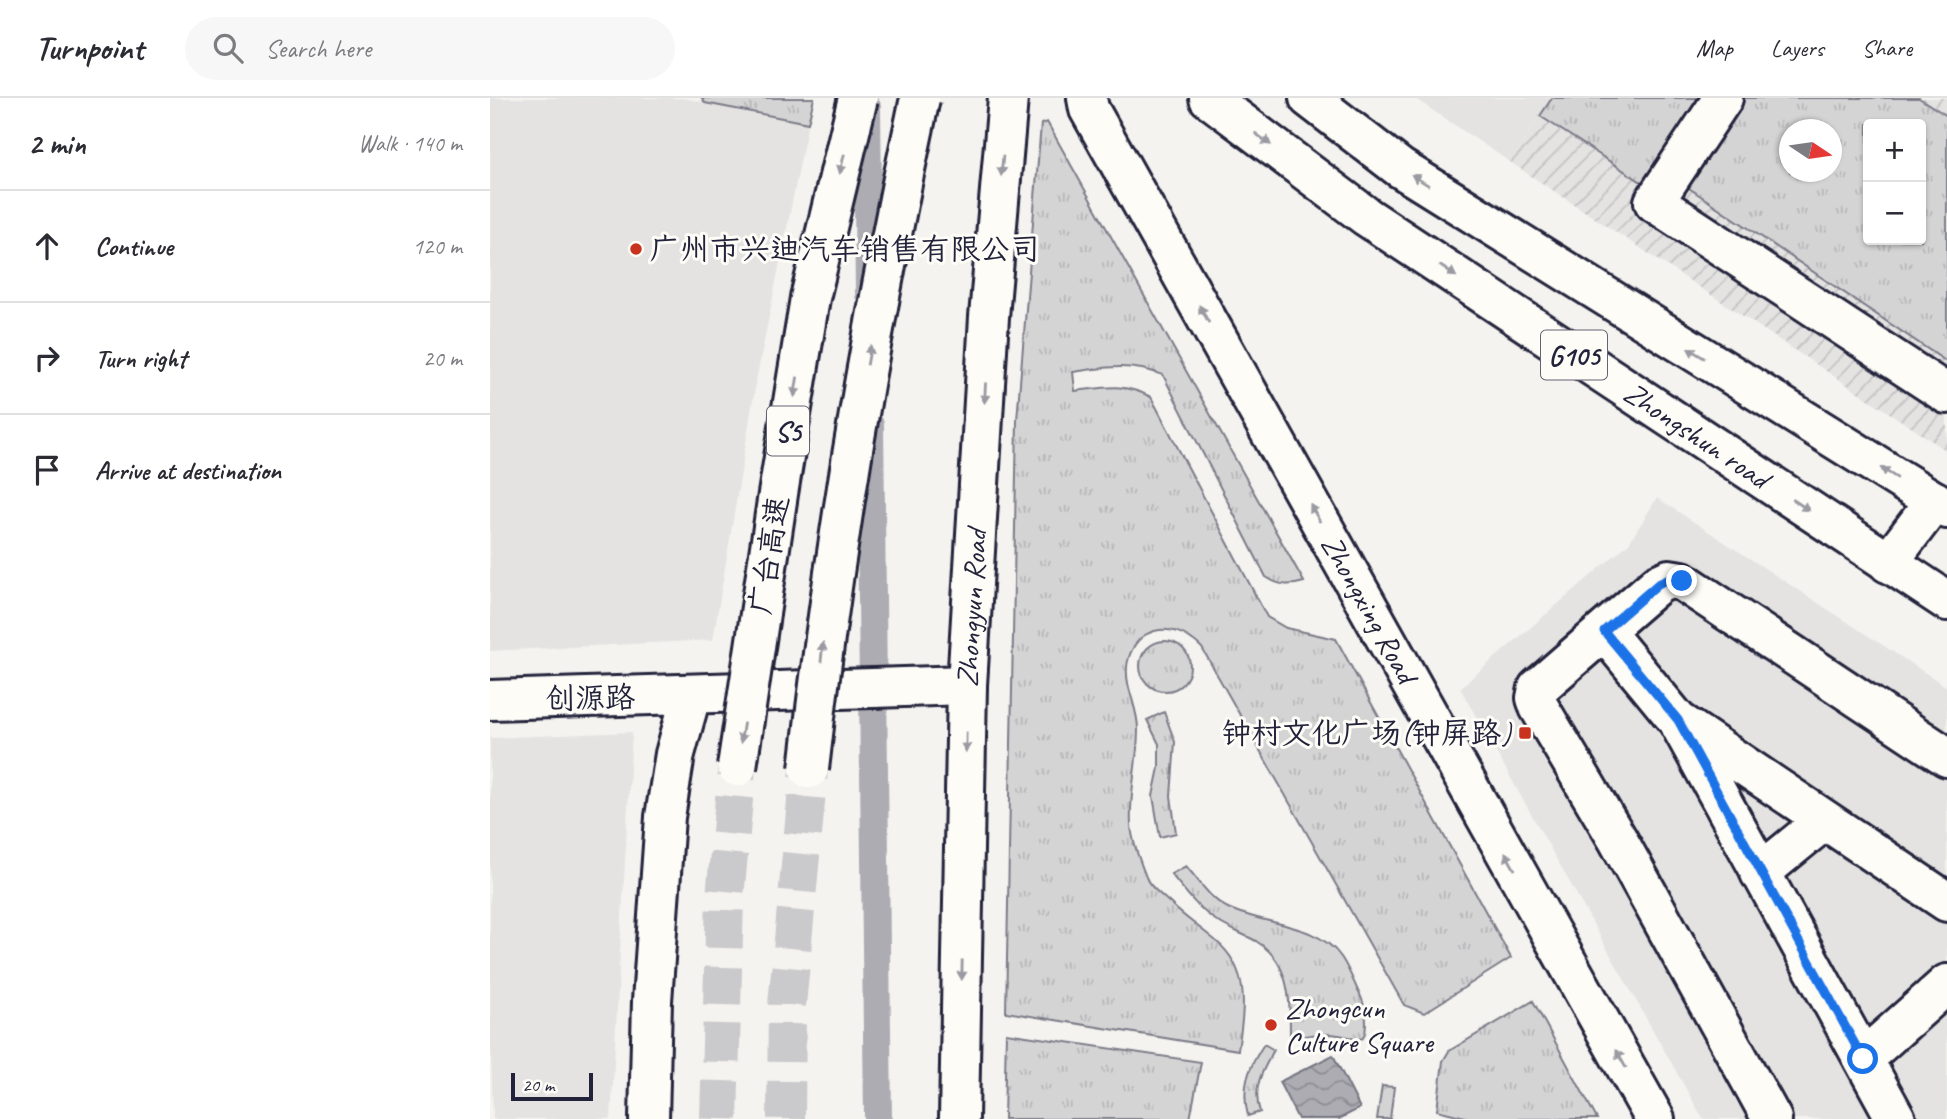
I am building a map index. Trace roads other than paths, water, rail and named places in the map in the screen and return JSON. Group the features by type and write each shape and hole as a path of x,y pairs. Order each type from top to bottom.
{"main road":[{"name":"广台高速","path":"737,767 810,298 858,98"},
{"name":"S5","path":"809,769 825,627 868,355 920,98"},
{"name":"Zhongyun Road","path":"959,1119 950,686 989,317 1008,98"},
{"name":"Zhongxing Road","path":"1087,98 1089,109 1655,1119"},
{"name":"Zhongshun road","path":"1209,98 1367,217 1947,601"},
{"name":"G105","path":"1309,98 1401,168 1941,505"},
{"path":"1723,98 1654,202 1947,394"},
{"path":"1888,563 1941,505"},
{"path":"1772,1119 1618,841 1539,707 1536,698 1538,688 1658,584 1669,579 1682,581 1947,757"},
{"path":"1604,631 1678,720 1896,1119"},
{"name":"创源路","path":"490,700 691,696 950,686"},
{"path":"649,1119 652,1002 665,817 675,754 691,696"},
{"path":"1678,720 1947,902"},
{"path":"1760,873 1825,820"},
{"path":"1863,1059 1947,984"}],"water":[{"path":"1333,1055 1360,1108 1339,1119 1298,1119 1279,1082"}],"waterway":[{"path":"867,107 869,294"},
{"path":"870,425 878,1119"}],"tunnel":[{"path":"719,1119 725,897 737,767"},
{"path":"786,1119 787,1005 809,769"}],"place":[{"name":"广州市兴迪汽车销售有限公司","path":"636,249"},
{"name":"钟村文化广场(钟屏路)","path":"1525,733"},
{"name":"Zhongcun Culture Square","path":"1271,1025"}]}
